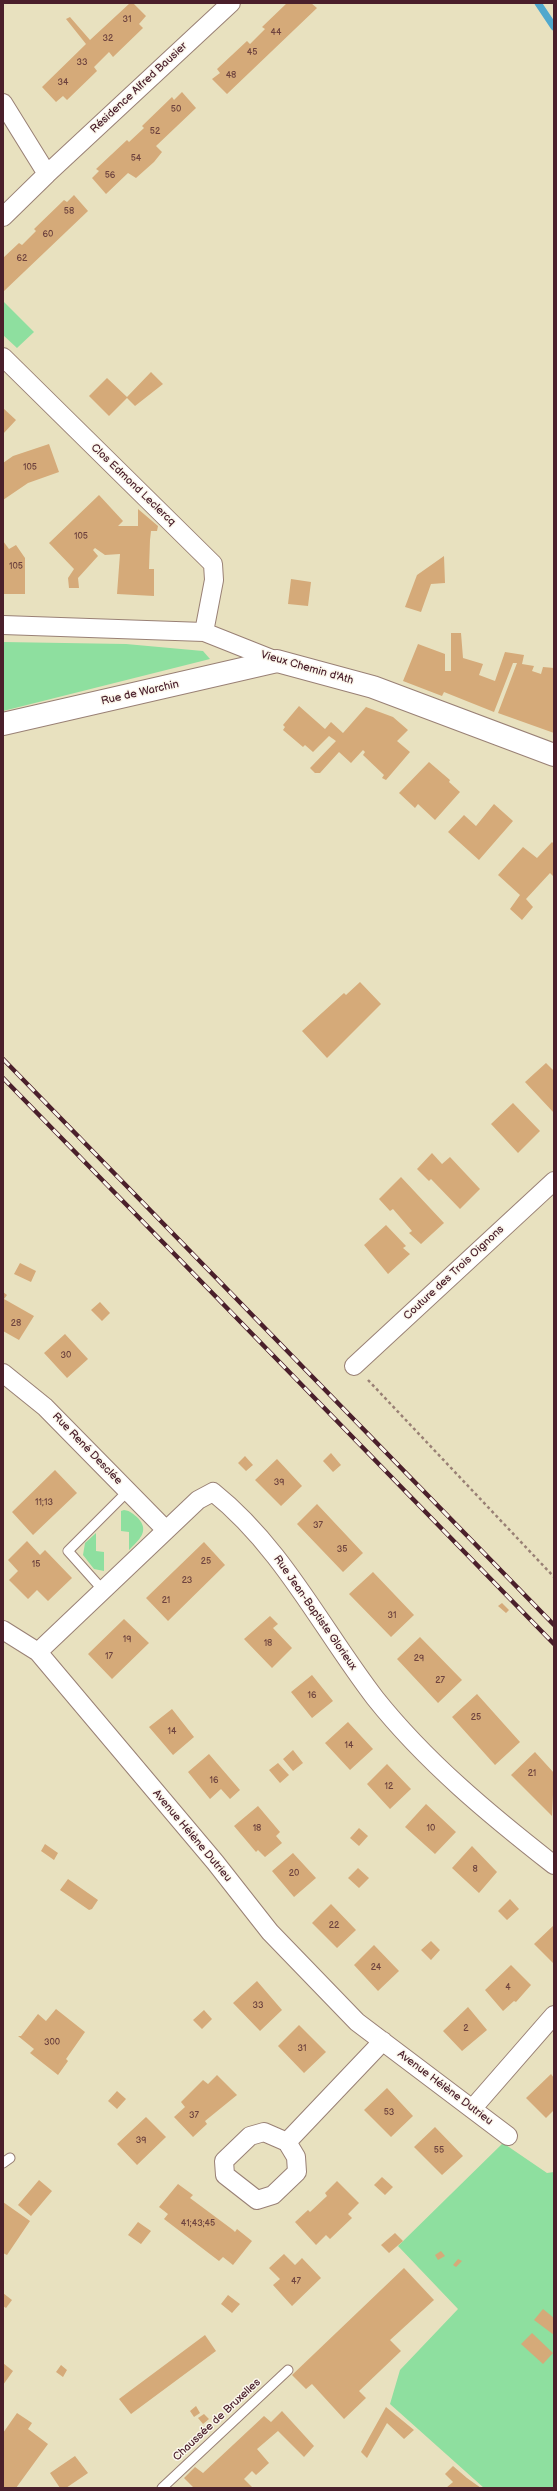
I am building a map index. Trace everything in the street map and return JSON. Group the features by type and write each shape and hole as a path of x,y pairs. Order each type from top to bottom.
{"street":[{"name":"Résidence Alfred Bausier","path":"3,217 47,174 231,3"},
{"path":"3,103 47,174"},
{"name":"Clos Edmond Leclercq","path":"3,357 213,564 214,580 204,632"},
{"name":"Vieux Chemin d'Ath","path":"3,626 204,632 276,661 373,687 554,755"},
{"name":"Rue de Warchin","path":"3,724 276,661"},
{"name":"Couture des Trois Oignons","path":"354,1366 554,1181"},
{"name":"Rue René Desclée","path":"3,1373 45,1407 166,1530"},
{"name":"Rue Jean-Baptiste Glorieux","path":"38,1652 102,1589 198,1500 212,1492 226,1503 281,1563 376,1698 435,1764 504,1827 554,1865"},
{"name":"Avenue Hélène Dutrieu","path":"3,1630 38,1652 215,1862 270,1932 357,2022 508,2136"},
{"path":"472,2109 554,2015"},
{"path":"287,2142 383,2041"}],"lane":[{"path":"102,1589 68,1551 128,1491"},
{"name":"Chaussée de Bruxelles","path":"162,2488 288,2370"}],"path":[{"path":"354,1366 554,1577"}],"green space":[{"path":"3,301 34,332 17,348 3,335"},
{"path":"3,642 126,644 203,651 210,659 3,711"},
{"path":"124,1510 130,1512 138,1518 143,1527 142,1535 129,1550 129,1532 121,1531 121,1511"},
{"path":"96,1533 96,1551 104,1552 104,1571 94,1569 83,1555 85,1543"},
{"path":"503,2143 547,2173 554,2172 554,2488 484,2488 390,2404 400,2370 458,2309 398,2246"}],"building":[{"path":"130,3 133,3 146,16 139,24 143,28 113,57 109,52 94,67 97,71 67,100 63,96 56,102 42,87 86,44 66,19 70,17 90,40"},
{"path":"287,3 311,3 317,8 227,94 212,79 220,73 217,69 247,41 250,44 265,29 262,27"},
{"path":"182,92 196,108 156,146 162,152 154,162 136,178 128,173 106,194 92,178 99,171 96,169 127,140 129,142 144,128 142,126 172,97 174,100"},
{"path":"74,195 88,211 3,292 3,258 19,243 22,245 36,231 34,229 64,200 67,202"},
{"path":"151,372 163,384 135,406 127,398 109,416 89,396 107,378 127,397"},
{"path":"3,408 16,420 3,434"},
{"path":"49,444 59,472 28,483 3,500 3,463 13,456"},
{"path":"99,495 123,521 118,526 138,526 138,509 158,526 157,531 151,531 150,540 149,569 154,569 154,596 117,594 120,554 105,555 95,548 93,550 98,556 78,578 79,588 69,588 68,578 74,569 49,543"},
{"path":"3,541 9,549 16,545 25,558 25,594 3,594"},
{"path":"444,556 445,583 431,584 421,612 405,607 417,575"},
{"path":"291,579 311,582 308,606 288,604"},
{"path":"451,633 461,633 463,658 483,664 479,675 495,681 505,652 524,655 522,664 534,666 532,671 541,674 543,667 554,668 554,733 498,713 517,663 513,663 494,712 444,692 442,696 403,681 418,644 445,654 445,671 451,671"},
{"path":"299,706 325,729 331,722 343,733 366,707 393,717 408,730 397,741 410,752 386,780 382,778 384,775 363,755 365,752 363,750 351,763 339,752 320,773 315,773 310,768 336,741 329,736 313,752 305,745 303,747 283,730 285,727 283,725"},
{"path":"429,762 450,780 449,782 460,792 435,820 418,804 415,808 399,793"},
{"path":"494,804 513,821 479,860 448,832 464,815 476,826"},
{"path":"552,842 554,844 554,877 550,873 526,899 533,907 522,920 510,909 520,895 498,875 523,847 537,858"},
{"path":"360,982 381,1004 327,1058 302,1031 344,993 346,995"},
{"path":"546,1063 554,1071 554,1113 525,1082"},
{"path":"513,1103 540,1131 518,1153 491,1124"},
{"path":"432,1153 442,1164 450,1157 480,1189 460,1209 431,1179 429,1181 417,1169"},
{"path":"401,1177 444,1223 421,1244 409,1233 412,1231 393,1209 390,1211 379,1199"},
{"path":"386,1225 406,1246 403,1248 410,1254 388,1274 364,1245"},
{"path":"20,1263 36,1271 31,1282 14,1274"},
{"path":"3,1292 7,1295 4,1299 34,1316 19,1340 3,1331"},
{"path":"100,1302 110,1313 102,1321 91,1310"},
{"path":"65,1334 88,1359 67,1378 44,1353"},
{"path":"331,1453 341,1465 333,1472 323,1461"},
{"path":"245,1456 253,1465 246,1471 238,1463"},
{"path":"277,1459 302,1486 281,1506 255,1480"},
{"path":"55,1470 77,1493 33,1535 12,1512"},
{"path":"317,1504 363,1553 343,1572 297,1524"},
{"path":"27,1541 40,1555 45,1550 72,1578 48,1601 37,1590 28,1599 9,1580 18,1571 8,1560"},
{"path":"204,1542 225,1565 168,1621 146,1598"},
{"path":"373,1572 414,1615 391,1637 349,1594"},
{"path":"502,1603 509,1610 506,1613 498,1606"},
{"path":"270,1616 278,1624 273,1628 292,1648 272,1668 244,1639"},
{"path":"124,1619 149,1643 112,1679 88,1654"},
{"path":"420,1637 462,1680 438,1703 397,1659"},
{"path":"312,1675 333,1701 312,1718 291,1692"},
{"path":"477,1694 520,1742 495,1765 452,1717"},
{"path":"172,1709 194,1737 173,1755 149,1727"},
{"path":"348,1722 373,1749 350,1770 325,1743"},
{"path":"293,1750 303,1763 293,1771 283,1759"},
{"path":"535,1752 554,1773 552,1816 511,1775"},
{"path":"209,1754 240,1790 230,1799 221,1789 210,1799 188,1772"},
{"path":"278,1763 289,1775 280,1783 269,1770"},
{"path":"387,1764 411,1789 390,1809 367,1784"},
{"path":"426,1804 456,1832 435,1854 405,1827"},
{"path":"258,1806 280,1832 276,1836 282,1843 265,1857 258,1850 256,1852 234,1826"},
{"path":"359,1828 368,1836 359,1846 350,1838"},
{"path":"45,1844 58,1853 54,1860 41,1851"},
{"path":"472,1846 497,1872 479,1893 452,1868"},
{"path":"293,1853 316,1878 294,1897 272,1871"},
{"path":"358,1868 369,1878 359,1888 348,1878"},
{"path":"68,1879 98,1900 92,1909 89,1910 60,1890"},
{"path":"510,1899 519,1909 507,1920 498,1911"},
{"path":"331,1904 356,1930 337,1948 312,1923"},
{"path":"554,1925 554,1964 534,1944"},
{"path":"431,1941 440,1950 431,1960 421,1950"},
{"path":"374,1945 399,1971 378,1991 354,1965"},
{"path":"511,1965 531,1985 516,2002 514,2001 503,2011 485,1990"},
{"path":"257,1981 282,2010 260,2031 233,2003"},
{"path":"468,2007 487,2030 462,2051 443,2031"},
{"path":"56,2009 85,2032 66,2059 68,2061 58,2075 30,2053 34,2049 18,2036 21,2036 38,2014 46,2021"},
{"path":"204,2010 212,2019 202,2029 193,2020"},
{"path":"299,2025 326,2052 304,2073 278,2046"},
{"path":"551,2074 554,2078 554,2110 546,2118 526,2098"},
{"path":"217,2075 237,2095 205,2121 207,2124 193,2137 174,2117 185,2107 181,2102 203,2080 208,2084"},
{"path":"387,2088 413,2116 391,2137 364,2110"},
{"path":"117,2091 126,2099 117,2109 108,2101"},
{"path":"146,2117 166,2137 137,2165 117,2144"},
{"path":"435,2127 463,2156 442,2175 414,2147"},
{"path":"382,2177 393,2187 385,2195 374,2185"},
{"path":"39,2180 52,2191 31,2216 18,2205"},
{"path":"337,2181 359,2203 348,2214 352,2218 330,2239 326,2235 316,2245 295,2222 308,2210 310,2212 327,2196 325,2193"},
{"path":"178,2184 193,2195 190,2198 235,2232 237,2229 252,2241 233,2265 223,2257 219,2261 164,2219 168,2214 159,2207"},
{"path":"3,2202 30,2221 7,2255 3,2253"},
{"path":"138,2222 151,2231 141,2244 128,2235"},
{"path":"395,2233 403,2241 389,2253 381,2245"},
{"path":"441,2251 445,2256 438,2260 435,2255"},
{"path":"284,2254 295,2265 302,2258 321,2278 292,2306 273,2285 280,2279 269,2268"},
{"path":"458,2259 462,2261 456,2267 453,2265"},
{"path":"404,2268 434,2300 390,2340 401,2351 359,2391 366,2398 344,2419 312,2384 306,2389 292,2375"},
{"path":"3,2293 12,2300 6,2308 3,2306"},
{"path":"228,2295 240,2304 232,2313 221,2304"},
{"path":"543,2309 554,2318 554,2335 534,2320"},
{"path":"532,2333 553,2353 543,2364 521,2344"},
{"path":"205,2335 216,2351 131,2414 119,2399"},
{"path":"3,2363 13,2371 3,2385"},
{"path":"61,2365 67,2370 63,2377 56,2372"},
{"path":"196,2406 200,2413 194,2417 190,2411"},
{"path":"386,2407 414,2430 404,2439 387,2423 367,2458 361,2452"},
{"path":"282,2411 314,2446 304,2457 278,2431 257,2449 269,2463 256,2475 252,2471 244,2479 253,2488 194,2488 184,2478 195,2467 203,2473 264,2416 271,2422"},
{"path":"17,2413 32,2423 28,2429 48,2444 16,2488 3,2488 3,2433"},
{"path":"204,2414 209,2419 203,2424 198,2418"},
{"path":"75,2456 88,2473 66,2488 60,2488 50,2473"},
{"path":"453,2466 481,2488 446,2488 453,2482 445,2474"}],"waterway":[{"path":"538,3 554,27"}],"railway":[{"path":"3,1059 554,1625"},
{"path":"3,1078 554,1644"}]}
